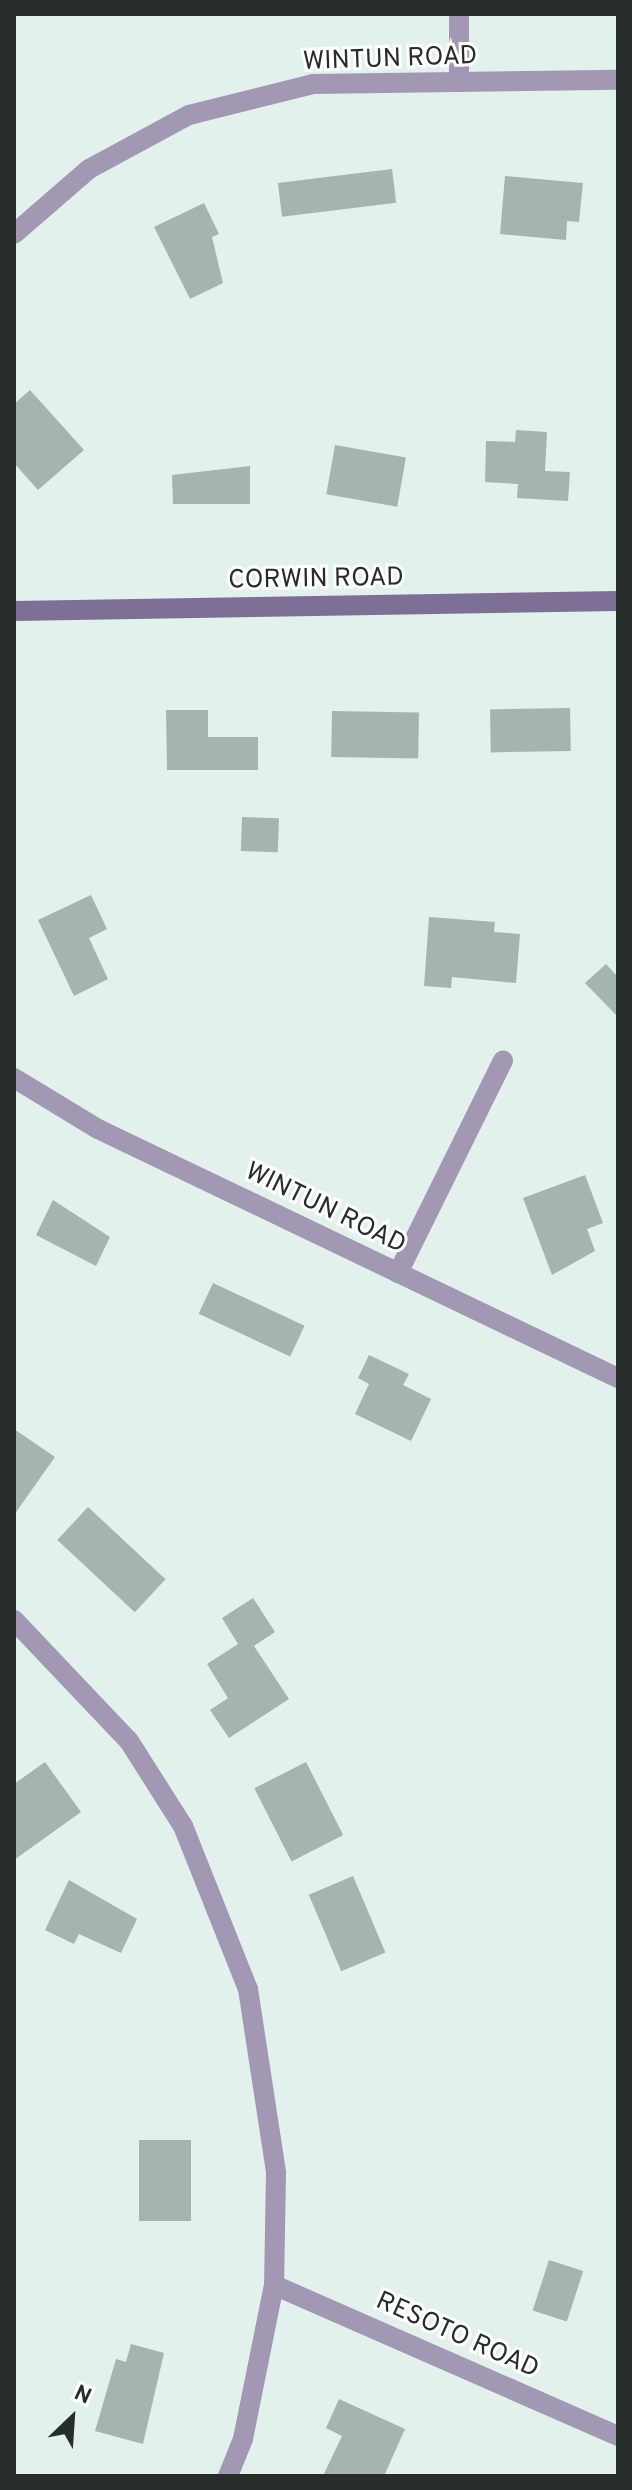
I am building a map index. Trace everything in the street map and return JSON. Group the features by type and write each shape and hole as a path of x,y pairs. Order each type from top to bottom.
{"main road":[{"name":"CORWIN ROAD","path":"14,611 618,601"}],"street":[{"path":"459,14 459,82"},
{"name":"WINTUN ROAD","path":"14,234 89,169 189,115 313,84 618,80"},
{"path":"398,1273 503,1061"},
{"name":"WINTUN ROAD","path":"14,1078 98,1129 618,1378"},
{"path":"14,1620 129,1741 183,1826 216,1896 248,1989 262,2057 276,2173 274,2285 243,2439 228,2476"},
{"name":"RESOTO ROAD","path":"274,2285 618,2436"}],"building":[{"path":"392,169 396,203 282,217 278,183"},
{"path":"505,176 583,183 579,222 567,221 566,240 500,234"},
{"path":"204,203 219,234 212,237 223,283 190,299 154,227"},
{"path":"30,390 84,450 38,490 14,463 14,404"},
{"path":"516,430 547,432 545,471 570,472 568,501 517,498 518,484 485,482 486,441 515,442"},
{"path":"335,445 406,458 397,507 326,494"},
{"path":"250,466 250,504 173,504 172,475"},
{"path":"570,708 571,751 491,752 490,709"},
{"path":"166,710 208,710 208,737 258,737 258,770 167,770"},
{"path":"332,711 419,713 418,759 331,757"},
{"path":"242,817 279,818 278,852 241,851"},
{"path":"91,895 107,929 89,938 108,979 74,996 38,920"},
{"path":"429,917 495,922 494,932 520,934 516,983 452,977 451,988 424,986"},
{"path":"606,964 618,977 618,1017 585,983"},
{"path":"585,1175 603,1223 587,1229 595,1251 552,1275 523,1198"},
{"path":"53,1200 110,1237 96,1266 36,1235"},
{"path":"213,1283 305,1326 290,1356 199,1314"},
{"path":"369,1355 409,1374 403,1385 431,1399 411,1441 355,1414 369,1384 358,1378"},
{"path":"14,1429 55,1457 14,1515"},
{"path":"88,1507 166,1579 135,1612 57,1540"},
{"path":"253,1598 275,1632 254,1646 289,1699 229,1738 210,1710 228,1698 207,1664 238,1644 222,1618"},
{"path":"45,1762 81,1812 14,1860 14,1784"},
{"path":"306,1762 343,1835 292,1861 254,1788"},
{"path":"353,1876 385,1952 341,1971 309,1895"},
{"path":"69,1880 137,1919 121,1953 79,1934 74,1944 45,1930"},
{"path":"139,2140 191,2140 191,2221 139,2221"},
{"path":"549,2260 583,2271 567,2322 533,2310"},
{"path":"131,2344 164,2353 143,2444 95,2431 116,2359 126,2362"},
{"path":"339,2399 405,2429 384,2476 323,2476 342,2436 326,2428"}]}
